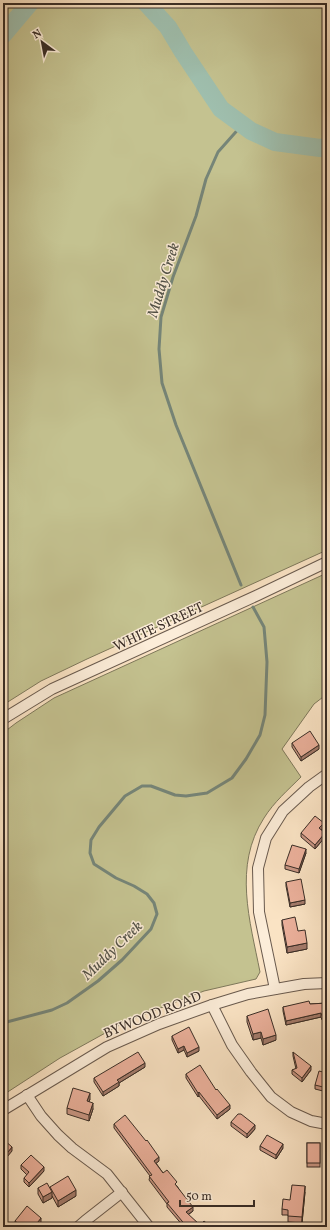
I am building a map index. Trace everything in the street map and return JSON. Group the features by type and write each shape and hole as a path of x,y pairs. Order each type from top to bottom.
{"street":[{"name":"WHITE STREET","path":"3,719 52,689 250,599 327,562"},
{"path":"275,989 259,912 258,868 266,838 283,811 309,787 327,774"},
{"name":"BYWOOD ROAD","path":"3,1110 107,1047 159,1024 248,994 304,984 327,983"},
{"path":"212,1005 232,1045 251,1072 272,1097 291,1112 311,1121 327,1124"},
{"path":"27,1095 58,1135 72,1148 107,1174 149,1227"},
{"path":"78,1227 122,1192"}],"shaded area":[{"path":"3,3 327,3 327,550 41,681 3,705"},
{"path":"327,573 327,694 314,704 282,749 301,777 277,801 264,818 255,836 249,855 246,874 247,894 252,933 260,972 256,979 204,991 127,1021 60,1058 3,1095 3,733 54,698"}],"building":[{"path":"310,731 319,745 301,757 292,743"},
{"path":"315,816 324,823 319,828 325,833 315,845 301,833"},
{"path":"292,845 306,849 299,869 285,865"},
{"path":"301,879 305,900 290,903 286,882"},
{"path":"295,917 298,931 305,930 307,943 287,947 282,920"},
{"path":"327,930 327,944 326,944 325,931"},
{"path":"309,1001 310,1004 327,1003 327,1016 322,1016 321,1013 286,1021 283,1007"},
{"path":"268,1009 276,1035 263,1039 261,1032 253,1034 247,1016"},
{"path":"189,1027 199,1047 187,1053 184,1046 178,1049 172,1036"},
{"path":"138,1052 145,1063 117,1080 119,1082 103,1092 94,1078"},
{"path":"293,1052 311,1066 302,1078 292,1070 297,1068"},
{"path":"200,1065 216,1090 217,1089 230,1105 217,1115 199,1092 198,1093 186,1074"},
{"path":"319,1071 327,1073 327,1088 315,1085"},
{"path":"73,1088 90,1093 87,1101 93,1103 89,1115 67,1108"},
{"path":"238,1114 241,1114 255,1125 247,1134 231,1122"},
{"path":"125,1115 146,1141 147,1140 159,1157 154,1161 163,1173 167,1170 177,1182 175,1184 193,1207 186,1212 200,1225 204,1221 211,1227 187,1227 167,1203 169,1202 149,1176 152,1175 114,1124"},
{"path":"267,1135 283,1144 276,1155 260,1146"},
{"path":"3,1139 12,1147 3,1158"},
{"path":"307,1143 320,1143 320,1163 307,1163"},
{"path":"31,1155 44,1167 29,1183 24,1178 29,1172 21,1165"},
{"path":"68,1176 76,1190 58,1201 50,1187"},
{"path":"47,1183 52,1192 43,1197 38,1188"},
{"path":"292,1185 305,1186 302,1217 288,1216 288,1210 282,1209 283,1199 290,1200"},
{"path":"27,1206 41,1218 34,1227 23,1227 15,1221"}],"waterway":[{"path":"3,35 30,3"},
{"path":"146,3 168,27 221,109 251,131 275,142 320,148 327,147"},
{"name":"Muddy Creek","path":"241,585 176,425 162,383 159,349 161,317 173,277 196,216 206,179 218,152 242,125"},
{"name":"Muddy Creek","path":"3,1023 52,1010 67,1003 98,981 122,960 151,929 157,914 154,903 147,894 116,878 94,864 90,853 91,840 99,827 125,796 142,786 151,786 175,795 186,796 207,793 232,778 246,759 260,735 265,715 267,662 264,627 253,607"}]}
